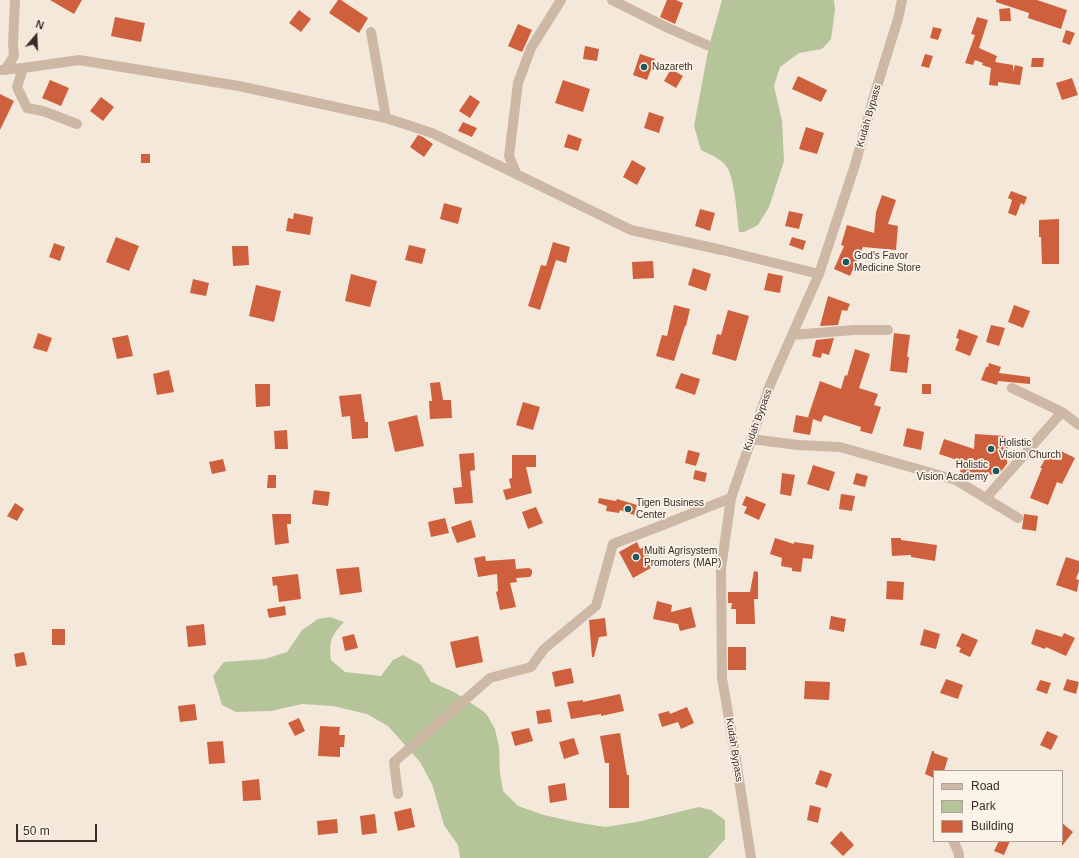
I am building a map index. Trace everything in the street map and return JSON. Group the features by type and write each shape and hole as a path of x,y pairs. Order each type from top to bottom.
{"street":[{"path":"3,70 14,56 13,44 15,0"},
{"path":"516,173 509,156 518,83 531,48 561,0"},
{"path":"612,0 668,28 707,45"},
{"name":"Kudah Bypass","path":"750,858 735,753 722,678 721,570 731,498 770,385 819,274 855,164 898,19 902,0"},
{"path":"371,32 386,118"},
{"path":"3,70 79,60 239,86 386,118 432,133 631,230 722,250 819,274"},
{"path":"23,68 17,87 27,108 43,110 77,124"},
{"path":"792,335 854,330 888,330"},
{"path":"1012,388 1062,412 1079,425"},
{"path":"986,498 1062,412"},
{"path":"751,439 798,445 840,447 956,480 1018,518"},
{"path":"398,794 394,762 490,678 531,667 544,649 596,606 613,544 731,498"},
{"path":"954,842 959,858"}],"green space":[{"path":"722,0 834,0 835,10 831,39 822,49 799,53 780,67 774,86 782,121 784,161 769,207 758,225 744,232 739,232 734,189 730,173 725,164 719,159 701,150 694,126 709,46"},
{"path":"330,617 344,622 336,631 332,639 330,653 331,660 345,672 381,676 393,660 403,655 421,665 431,682 454,692 487,715 495,729 499,747 500,773 503,791 518,806 544,815 605,827 637,822 699,807 711,810 725,820 725,839 708,858 460,858 458,845 444,825 432,784 420,762 388,726 367,714 333,706 302,704 271,711 236,712 222,705 213,676 224,662 265,659 287,652 302,630 318,619"}],"building":[{"path":"50,0 82,0 74,14"},
{"path":"338,0 341,0 368,18 359,33 329,13"},
{"path":"667,0 676,0 683,3 675,24 660,17"},
{"path":"996,0 1037,0 1067,10 1061,29 1028,18 1029,13 996,2"},
{"path":"1010,8 1011,21 1000,21 999,9"},
{"path":"299,10 311,19 301,32 289,23"},
{"path":"115,17 145,23 141,42 111,36"},
{"path":"977,17 988,20 979,48 997,56 995,62 1013,65 1013,72 1015,65 1023,67 1020,85 998,82 998,86 989,85 991,68 982,65 983,63 975,60 973,65 965,63 975,35 971,34"},
{"path":"518,24 532,30 522,52 508,46"},
{"path":"933,27 942,29 938,40 930,38"},
{"path":"1066,30 1075,33 1070,45 1062,42"},
{"path":"585,46 599,49 597,61 583,59"},
{"name":"Nazareth","path":"640,54 655,59 647,80 633,75"},
{"path":"925,54 933,56 929,68 921,66"},
{"path":"1032,58 1044,58 1043,67 1031,67"},
{"path":"671,69 683,76 676,88 664,81"},
{"path":"798,76 827,90 821,102 792,89"},
{"path":"1072,78 1078,95 1062,100 1056,83"},
{"path":"50,80 69,88 61,106 42,98"},
{"path":"563,80 590,89 583,112 555,103"},
{"path":"0,94 14,101 0,130"},
{"path":"470,95 480,102 470,118 459,111"},
{"path":"101,97 114,107 103,121 90,111"},
{"path":"649,112 664,117 659,133 644,128"},
{"path":"463,122 477,128 472,137 458,131"},
{"path":"806,127 824,133 817,154 799,149"},
{"path":"568,134 582,139 578,151 564,147"},
{"path":"418,135 433,144 424,157 410,147"},
{"path":"141,154 150,154 150,163 141,163"},
{"path":"632,160 646,168 637,185 623,177"},
{"path":"1011,191 1027,197 1024,205 1021,203 1016,216 1008,213 1012,200 1008,198"},
{"path":"882,195 896,200 888,224 898,226 896,250 863,247 850,276 834,269 844,246 841,245 847,225 874,233 876,212"},
{"path":"444,203 462,208 458,224 440,219"},
{"path":"700,209 715,213 710,231 695,226"},
{"path":"789,211 803,214 799,229 785,226"},
{"path":"294,213 313,217 310,235 286,231 288,218 293,219"},
{"path":"1059,219 1059,264 1042,264 1039,220"},
{"path":"116,237 139,246 129,271 106,262"},
{"path":"792,237 806,241 803,250 789,245"},
{"path":"553,242 570,247 566,263 556,260 540,310 528,306 541,265 546,266"},
{"path":"54,243 65,247 60,261 49,257"},
{"path":"409,245 426,249 422,264 405,260"},
{"path":"232,246 248,246 249,265 233,266"},
{"path":"653,261 654,278 633,279 632,262"},
{"path":"693,268 711,274 706,291 688,285"},
{"path":"768,273 783,276 780,293 764,290"},
{"path":"351,274 377,281 370,307 345,301"},
{"path":"193,279 209,283 206,296 190,293"},
{"path":"256,285 281,291 274,322 249,316"},
{"path":"828,296 850,304 847,311 842,310 838,325 820,326"},
{"path":"674,305 690,309 674,361 656,356 662,335 667,336"},
{"path":"1014,305 1030,311 1023,328 1008,322"},
{"path":"728,310 749,316 736,361 712,354 717,334 721,335"},
{"path":"991,325 1005,328 999,346 986,342"},
{"path":"959,329 978,336 970,356 955,350 959,339 956,338"},
{"path":"38,333 52,338 47,352 33,348"},
{"path":"894,333 910,335 907,357 909,357 907,373 890,371"},
{"path":"128,335 133,356 117,359 112,338"},
{"path":"834,338 829,355 822,353 821,358 812,356 816,340"},
{"path":"855,349 870,354 859,388 878,394 874,405 881,407 872,434 860,431 861,427 824,415 821,422 813,419 810,435 793,432 796,415 811,418 808,417 820,381 841,389 845,375 847,376"},
{"path":"989,363 1001,367 999,373 1030,377 1030,384 998,381 997,385 981,380"},
{"path":"169,370 174,392 157,395 153,374"},
{"path":"681,373 700,379 695,395 675,388"},
{"path":"440,382 443,400 451,400 452,418 430,419 429,401 432,401 430,383"},
{"path":"255,384 270,384 270,406 256,407"},
{"path":"922,384 931,384 931,394 922,394"},
{"path":"361,394 365,422 368,422 368,438 352,439 350,416 342,417 339,396"},
{"path":"523,402 540,407 533,430 516,425"},
{"path":"417,415 424,446 395,452 388,422"},
{"path":"907,428 924,432 921,450 903,446"},
{"path":"287,430 288,449 275,449 274,431"},
{"path":"975,434 1005,436 1005,443 1008,443 1007,464 999,474 962,476 960,475 960,461 939,454 944,439 974,449"},
{"path":"688,450 700,453 696,466 685,463"},
{"path":"1059,450 1075,458 1062,484 1057,482 1048,505 1030,498 1042,468 1040,468 1047,456 1054,460"},
{"path":"474,453 475,470 470,471 473,503 455,504 453,488 462,487 459,454"},
{"path":"512,455 536,455 536,467 526,467 532,493 506,500 503,490 511,488 509,479 512,478"},
{"path":"223,459 226,471 212,474 209,462"},
{"path":"813,465 835,472 829,491 807,484"},
{"path":"695,470 707,473 705,482 693,479"},
{"path":"782,473 795,475 791,496 780,494"},
{"path":"856,473 868,476 865,487 853,484"},
{"path":"268,475 276,475 276,488 267,488"},
{"path":"314,490 330,492 328,506 312,504"},
{"path":"841,494 855,496 852,511 839,509"},
{"path":"746,496 766,504 759,520 744,513 747,507 742,505"},
{"path":"599,498 616,501 617,499 637,505 634,515 620,510 619,513 606,511 607,506 598,503"},
{"path":"15,503 24,509 17,521 7,516"},
{"path":"536,507 543,523 528,529 522,512"},
{"path":"272,514 291,514 291,524 287,524 289,543 275,545"},
{"path":"1024,514 1038,516 1036,531 1022,529"},
{"path":"445,518 449,533 431,537 428,522"},
{"path":"471,520 476,537 457,543 451,527"},
{"path":"775,538 794,544 794,542 814,545 812,559 803,558 801,572 792,571 792,568 781,566 782,558 770,554"},
{"path":"891,538 901,538 901,540 937,545 935,561 911,557 911,555 892,556"},
{"path":"637,542 640,549 644,547 649,557 646,558 651,568 633,578 619,552"},
{"path":"485,556 486,561 515,559 516,569 529,568 532,570 530,577 516,578 517,582 510,583 516,607 500,610 496,592 498,591 497,574 478,577 474,558"},
{"path":"1066,557 1079,561 1079,571 1076,579 1079,580 1077,592 1056,585"},
{"path":"359,567 362,592 340,595 336,569"},
{"path":"754,571 758,572 758,599 754,599 755,624 736,624 736,609 731,609 732,603 728,603 728,592 750,592"},
{"path":"298,574 301,599 279,602 277,585 273,586 272,577"},
{"path":"887,581 904,582 903,600 886,599"},
{"path":"657,601 672,605 671,612 691,607 696,627 680,631 678,624 653,619"},
{"path":"285,606 286,615 269,618 267,609"},
{"path":"831,616 846,619 844,632 829,629"},
{"path":"605,618 607,636 599,637 594,657 592,657 589,620"},
{"path":"204,624 206,645 188,647 186,626"},
{"path":"52,629 65,629 65,645 52,645"},
{"path":"924,629 940,634 936,649 920,645"},
{"path":"1036,629 1062,637 1064,633 1075,638 1066,656 1046,647 1045,649 1031,644"},
{"path":"962,633 978,640 970,657 959,652 961,648 956,646"},
{"path":"354,634 358,648 345,651 342,637"},
{"path":"478,636 483,662 456,668 450,642"},
{"path":"728,647 746,647 746,670 728,670"},
{"path":"24,652 27,665 16,667 14,654"},
{"path":"571,668 574,683 555,687 552,672"},
{"path":"946,679 963,685 958,699 940,693"},
{"path":"1067,679 1079,682 1076,694 1063,690"},
{"path":"1040,680 1051,683 1047,694 1036,690"},
{"path":"805,681 830,682 829,700 804,699"},
{"path":"620,694 624,711 601,716 601,714 571,719 567,702 583,700 583,702"},
{"path":"195,704 197,720 180,722 178,706"},
{"path":"687,707 694,723 681,729 678,722 662,727 658,714 669,711 670,714"},
{"path":"550,709 552,722 538,724 536,711"},
{"path":"299,718 305,731 295,736 288,723"},
{"path":"320,726 340,727 339,735 345,735 344,747 340,747 340,757 318,756"},
{"path":"529,728 533,741 515,746 511,732"},
{"path":"1047,731 1058,736 1051,750 1040,745"},
{"path":"620,733 627,775 629,775 629,808 609,808 609,763 605,763 600,736"},
{"path":"574,738 579,754 564,759 559,742"},
{"path":"223,741 225,763 209,764 207,742"},
{"path":"932,751 948,758 944,770 933,770 933,778 925,774"},
{"path":"820,770 832,774 827,788 815,784"},
{"path":"259,779 261,800 243,801 242,781"},
{"path":"565,783 567,800 550,803 548,786"},
{"path":"810,805 821,808 818,823 807,820"},
{"path":"411,808 415,827 398,831 394,812"},
{"path":"375,814 377,833 362,835 360,816"},
{"path":"337,819 338,833 318,835 317,821"},
{"path":"1063,824 1073,832 1062,846 1063,842"},
{"path":"841,831 854,845 843,856 830,843"},
{"path":"998,842 1010,842 1004,855 994,851"}],"place":[{"name":"Nazareth","path":"644,67"},
{"name":"God's Favor Medicine Store","path":"846,262"},
{"name":"Holistic Vision Church","path":"991,449"},
{"name":"Holistic Vision Academy","path":"996,471"},
{"name":"Tigen Business Center","path":"628,509"},
{"name":"Multi Agrisystem Promoters (MAP)","path":"636,557"}]}
